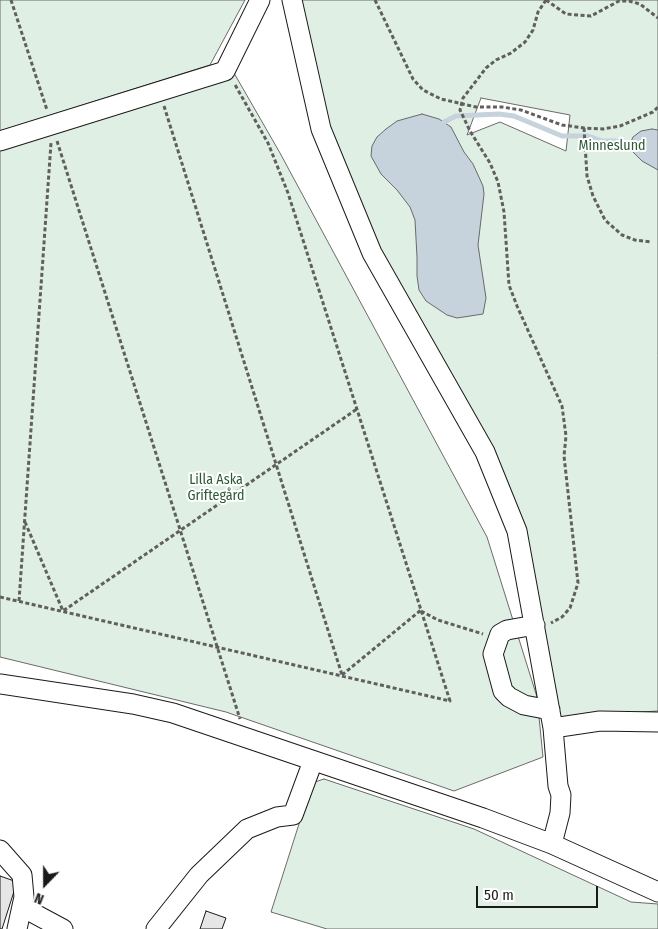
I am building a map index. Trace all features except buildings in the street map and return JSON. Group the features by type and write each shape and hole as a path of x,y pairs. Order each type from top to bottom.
{"street":[{"path":"0,141 225,71 260,0"},
{"path":"292,0 321,129 372,253 485,452 517,531 552,719 558,786 561,795 560,813 552,844"},
{"path":"535,626 507,630 500,634 493,654 503,691 524,705 552,719 658,722"},
{"path":"0,684 133,704 173,714 483,818 552,844 658,892"},
{"path":"156,929 190,885 247,829 277,817 293,815 313,761"},
{"path":"0,850 22,875 24,897 17,929"},
{"path":"22,907 63,929"}],"path":[{"path":"11,0 246,738"},
{"path":"375,0 413,79 423,90 442,99 461,105 522,110 562,125 603,129 620,126 653,112 658,106"},
{"path":"535,626 552,623 562,617 570,608 578,582 564,456 566,436 562,406 516,306 509,285 504,212 498,182 490,163 464,121 460,110 461,105 468,90 486,68 525,42 532,30 538,12 546,0 566,14 591,16 619,1 629,1 640,4 658,18"},
{"path":"0,596 450,701 288,193 268,143 231,78 225,71"},
{"path":"160,92 342,676"},
{"path":"19,601 52,125"},
{"path":"584,128 583,140 587,176 593,196 605,220 622,235 635,240 651,242"},
{"path":"63,611 357,409"},
{"path":"25,522 63,611"},
{"path":"421,610 438,620 474,632 489,636 500,634"},
{"path":"342,676 421,610"}],"green space":[{"path":"0,0 245,0 210,65 0,131"},
{"name":"Minneslund","path":"301,0 658,0 658,711 560,717 524,528 378,249 327,122","holes":["481,98 570,115 566,151 500,122 467,135"]},
{"name":"Lilla Aska Griftegård","path":"234,73 280,153 487,537 537,697 543,757 454,791 226,712 0,657 0,147"},
{"path":"324,779 474,829 631,902 658,904 658,929 327,929 271,912 312,783"}],"shaded area":[{"path":"422,114 439,119 451,127 464,152 473,164 483,186 484,194 478,245 486,298 483,314 457,318 447,315 426,301 419,290 417,276 415,220 410,207 381,174 371,156 372,146 377,137 386,129 397,121"},
{"path":"658,130 658,170 642,161 630,149 633,137 641,131"}],"waterway":[{"path":"444,122 456,116 499,114 514,116 562,136 588,136 602,141 630,144"}]}
